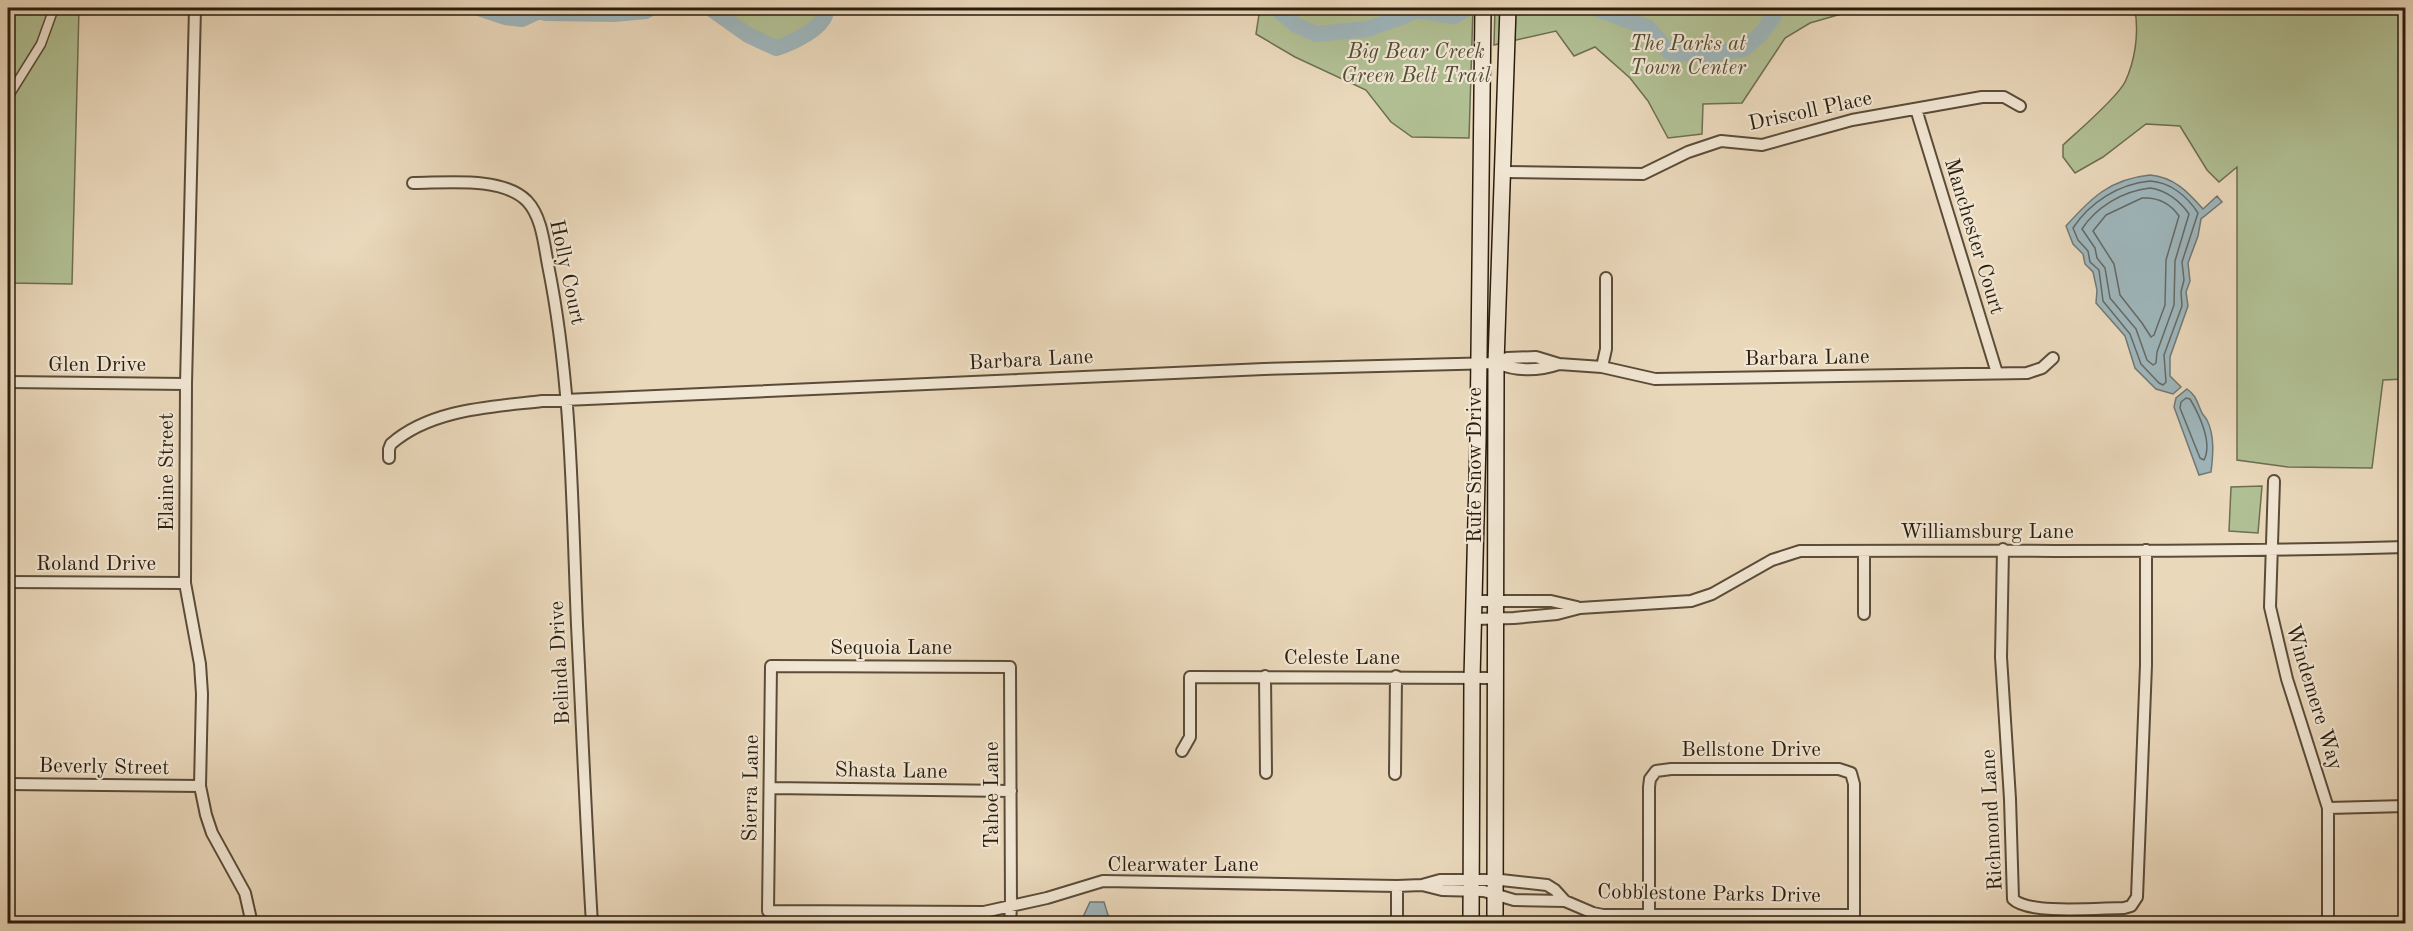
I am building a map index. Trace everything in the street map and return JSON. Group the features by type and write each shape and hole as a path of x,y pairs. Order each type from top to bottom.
{"main road":[{"name":"Rufe Snow Drive","path":"1483,8 1472,678 1483,886 1495,924"},
{"name":"Rufe Snow Drive","path":"1471,924 1483,886 1494,678 1496,363 1508,8"}],"street":[{"path":"8,97 41,44 54,8"},
{"name":"Elaine Street","path":"195,8 186,384 185,583 200,664 201,786 212,833 245,893 252,924"},
{"name":"Driscoll Place","path":"1503,172 1643,174 1668,161 1722,141 1762,145 1852,120 1982,97 2004,97 2020,106"},
{"name":"Manchester Court","path":"1916,109 1997,373"},
{"name":"Holly Court","path":"413,183 480,183 501,187 518,195 533,209 542,232 557,306 567,400"},
{"path":"1602,367 1606,349 1606,278"},
{"name":"Barbara Lane","path":"389,458 389,449 397,439 429,422 498,406 567,400 1241,370 1496,363 1507,358 1536,357 1559,364 1602,367 1655,379 2027,373 2042,368 2053,358"},
{"name":"Glen Drive","path":"8,382 186,384"},
{"name":"Belinda Drive","path":"567,400 592,924"},
{"name":"Windemere Way","path":"2274,481 2270,607 2287,679 2328,808 2328,924"},
{"name":"Williamsburg Lane","path":"1474,619 1557,614 1580,608 1691,601 1712,594 1772,560 1800,551 2003,549 2270,551 2406,547"},
{"name":"Richmond Lane","path":"2003,549 2001,657 2010,799 2011,890 2013,899 2023,907 2061,909 2124,908 2131,906 2137,897 2146,665 2146,550"},
{"path":"1864,552 1864,614"},
{"name":"Roland Drive","path":"8,582 185,583"},
{"name":"Williamsburg Lane","path":"1474,601 1551,602 1580,608"},
{"name":"Sequoia Lane","path":"771,666 1010,667"},
{"name":"Sierra Lane","path":"768,912 771,666"},
{"name":"Tahoe Lane","path":"1010,667 1010,924"},
{"path":"1265,676 1266,773"},
{"path":"1395,774 1396,676"},
{"name":"Celeste Lane","path":"1182,751 1190,737 1190,677 1494,678"},
{"name":"Bellstone Drive","path":"1649,915 1649,787 1653,774 1661,769 1839,769 1851,773 1854,784 1854,919"},
{"name":"Beverly Street","path":"8,784 201,786"},
{"name":"Shasta Lane","path":"770,788 1011,791"},
{"path":"2328,808 2406,806"},
{"name":"Clearwater Lane","path":"768,912 984,912 1103,881 1397,886 1422,885 1440,880 1483,886"},
{"name":"Cobblestone Parks Drive","path":"1483,886 1547,885 1555,890 1564,901"},
{"path":"1397,886 1397,924"},
{"name":"Cobblestone Parks Drive","path":"1483,886 1515,900 1564,901 1603,915 1854,919"}],"green space":[{"path":"8,8 79,8 72,284 8,283"},
{"path":"479,8 651,8 630,14 615,15 539,11 516,18"},
{"path":"710,8 826,8 825,16 815,29 791,43 776,48 748,35"},
{"name":"Big Bear Creek Green Belt Trail","path":"1260,8 1473,8 1469,138 1412,137 1391,122 1366,90 1295,57 1256,34"},
{"name":"The Parks at Town Center","path":"1495,8 1862,8 1810,23 1785,38 1742,103 1703,104 1702,134 1668,138 1648,101 1630,78 1595,47 1574,56 1556,31 1494,45"},
{"path":"2132,8 2405,8 2405,379 2383,380 2372,468 2288,467 2237,460 2237,167 2219,182 2207,170 2180,126 2146,124 2103,157 2075,173 2063,157 2063,145 2106,106 2125,82 2136,38 2135,10"},
{"path":"2262,486 2258,533 2229,531 2231,487"}],"water":[{"path":"2150,175 2173,182 2186,191 2203,209 2217,196 2222,202 2201,219 2198,236 2188,263 2190,281 2186,292 2188,306 2170,357 2170,376 2181,387 2173,394 2156,389 2135,368 2125,336 2096,303 2097,290 2093,272 2085,264 2083,254 2073,244 2066,226 2102,192 2124,181"},
{"path":"2187,389 2195,397 2210,426 2212,439 2211,472 2199,475 2174,407 2176,398"},
{"path":"1090,902 1104,902 1108,923 1083,923 1083,917"}],"waterway":[{"path":"478,8 505,17 522,19 539,11 614,14 646,11 651,8"},
{"path":"710,8 748,35 776,48 815,28 825,15 826,8"},
{"path":"1276,8 1296,25 1316,34 1367,29 1415,10 1454,16 1468,8 1477,8"},
{"path":"1594,8 1649,28 1669,52 1707,55 1744,49 1761,34 1774,16 1775,8"}]}
